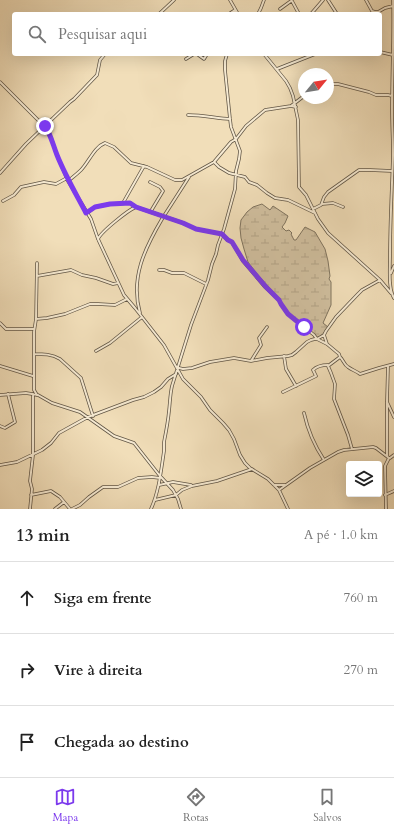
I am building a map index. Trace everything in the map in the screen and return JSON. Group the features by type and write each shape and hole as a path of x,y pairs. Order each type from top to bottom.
{"street":[{"path":"161,12 174,0"},
{"path":"230,0 235,10 232,12"},
{"path":"259,12 263,0"},
{"path":"313,12 323,0"},
{"path":"328,0 336,12"},
{"path":"366,0 375,12 393,6"},
{"path":"391,294 390,274 393,150 392,96 394,55 393,0"},
{"path":"280,9 292,1 298,12"},
{"path":"382,52 394,55"},
{"path":"0,173 26,144 74,99 96,75 100,60 103,56"},
{"path":"186,59 191,56"},
{"path":"151,509 159,485 164,443 167,431 170,394 183,348 207,284 235,189 240,154 236,138 231,127 225,70 225,61 227,56"},
{"path":"266,56 286,81 295,102 298,120 299,185 328,233 380,280 394,298"},
{"path":"277,69 310,56"},
{"path":"0,82 45,126 68,180 86,213 91,219 98,239 127,299 164,345 182,379 201,397 210,410 229,430 242,459 247,466 268,479 279,490 288,509"},
{"path":"334,84 369,92 376,96 392,96"},
{"path":"291,106 298,100"},
{"path":"3,201 14,195 21,187 44,182 56,184 68,180 82,169 92,155 104,143 112,146 131,163 144,166 175,180 184,179 214,162 246,126 265,110 291,106 296,108"},
{"path":"188,115 230,119"},
{"path":"214,162 226,171 245,176 249,182 257,185 266,193 276,198 288,200 315,213"},
{"path":"123,203 144,166"},
{"path":"321,205 328,192 359,170 392,171"},
{"path":"142,317 137,294 138,274 150,239 189,176"},
{"path":"150,182 160,187 163,191 151,211"},
{"path":"86,213 95,207 110,204 130,203 136,207 151,211 196,229 222,234 232,242 243,260 279,300 288,314 317,339 337,351 347,366 356,370 360,374 394,364"},
{"path":"314,209 321,205 333,203 343,207"},
{"path":"98,239 102,233 130,210 136,207"},
{"path":"30,509 30,495 32,489 30,481 33,455 32,394 34,390 34,329 36,319 37,263"},
{"path":"390,274 394,266"},
{"path":"37,276 71,270 82,275 113,284 118,283"},
{"path":"159,270 172,273 184,273 207,284"},
{"path":"178,369 192,368 210,362 234,358 251,361 292,355 311,340 317,339 324,335 336,317 362,290 380,280"},
{"path":"36,319 65,314 90,304 115,305 127,299"},
{"path":"96,351 114,340 142,317"},
{"path":"0,324 6,329 34,329"},
{"path":"251,361 261,345 260,338 267,326"},
{"path":"324,335 327,344"},
{"path":"34,354 57,356 80,376 93,416"},
{"path":"284,356 286,369 296,386"},
{"path":"283,392 315,377 313,370 314,368 328,365 340,356"},
{"path":"328,365 335,384 334,399 352,449"},
{"path":"0,366 34,376"},
{"path":"386,509 385,466 388,457 388,366"},
{"path":"0,465 17,462 33,455 46,447 59,433 88,417 133,400 144,398 161,387 168,379 177,373"},
{"path":"34,390 37,395"},
{"path":"0,426 5,428 15,422 8,394"},
{"path":"0,395 37,395 52,403 80,412 114,436 134,443 160,477 173,490 181,509"},
{"path":"387,401 394,417"},
{"path":"304,413 312,439 324,460"},
{"path":"279,490 310,468 344,450 373,447 388,457"},
{"path":"388,457 390,458 394,455"},
{"path":"155,500 176,495 182,490 192,486 217,481 252,469"},
{"path":"30,495 51,491 58,495 71,509 80,505 88,497 103,487 118,487 138,478 152,476 160,477"},
{"path":"159,485 176,482 192,486"},
{"path":"274,485 286,485"},
{"path":"385,495 394,491"},
{"path":"55,509 64,502"}],"green space":[{"path":"262,204 270,210 273,206 288,216 282,227 286,231 289,230 292,233 291,234 294,240 296,240 305,227 315,232 325,249 330,276 329,279 331,282 331,305 323,323 328,327 323,334 316,338 296,322 276,295 248,262 241,238 241,220 253,207"}],"route":[{"path":"45,126 68,181 86,213 95,207 107,204 130,203 136,207 151,211 190,227 222,234 232,242 243,260 279,300 288,314 304,327"}]}
